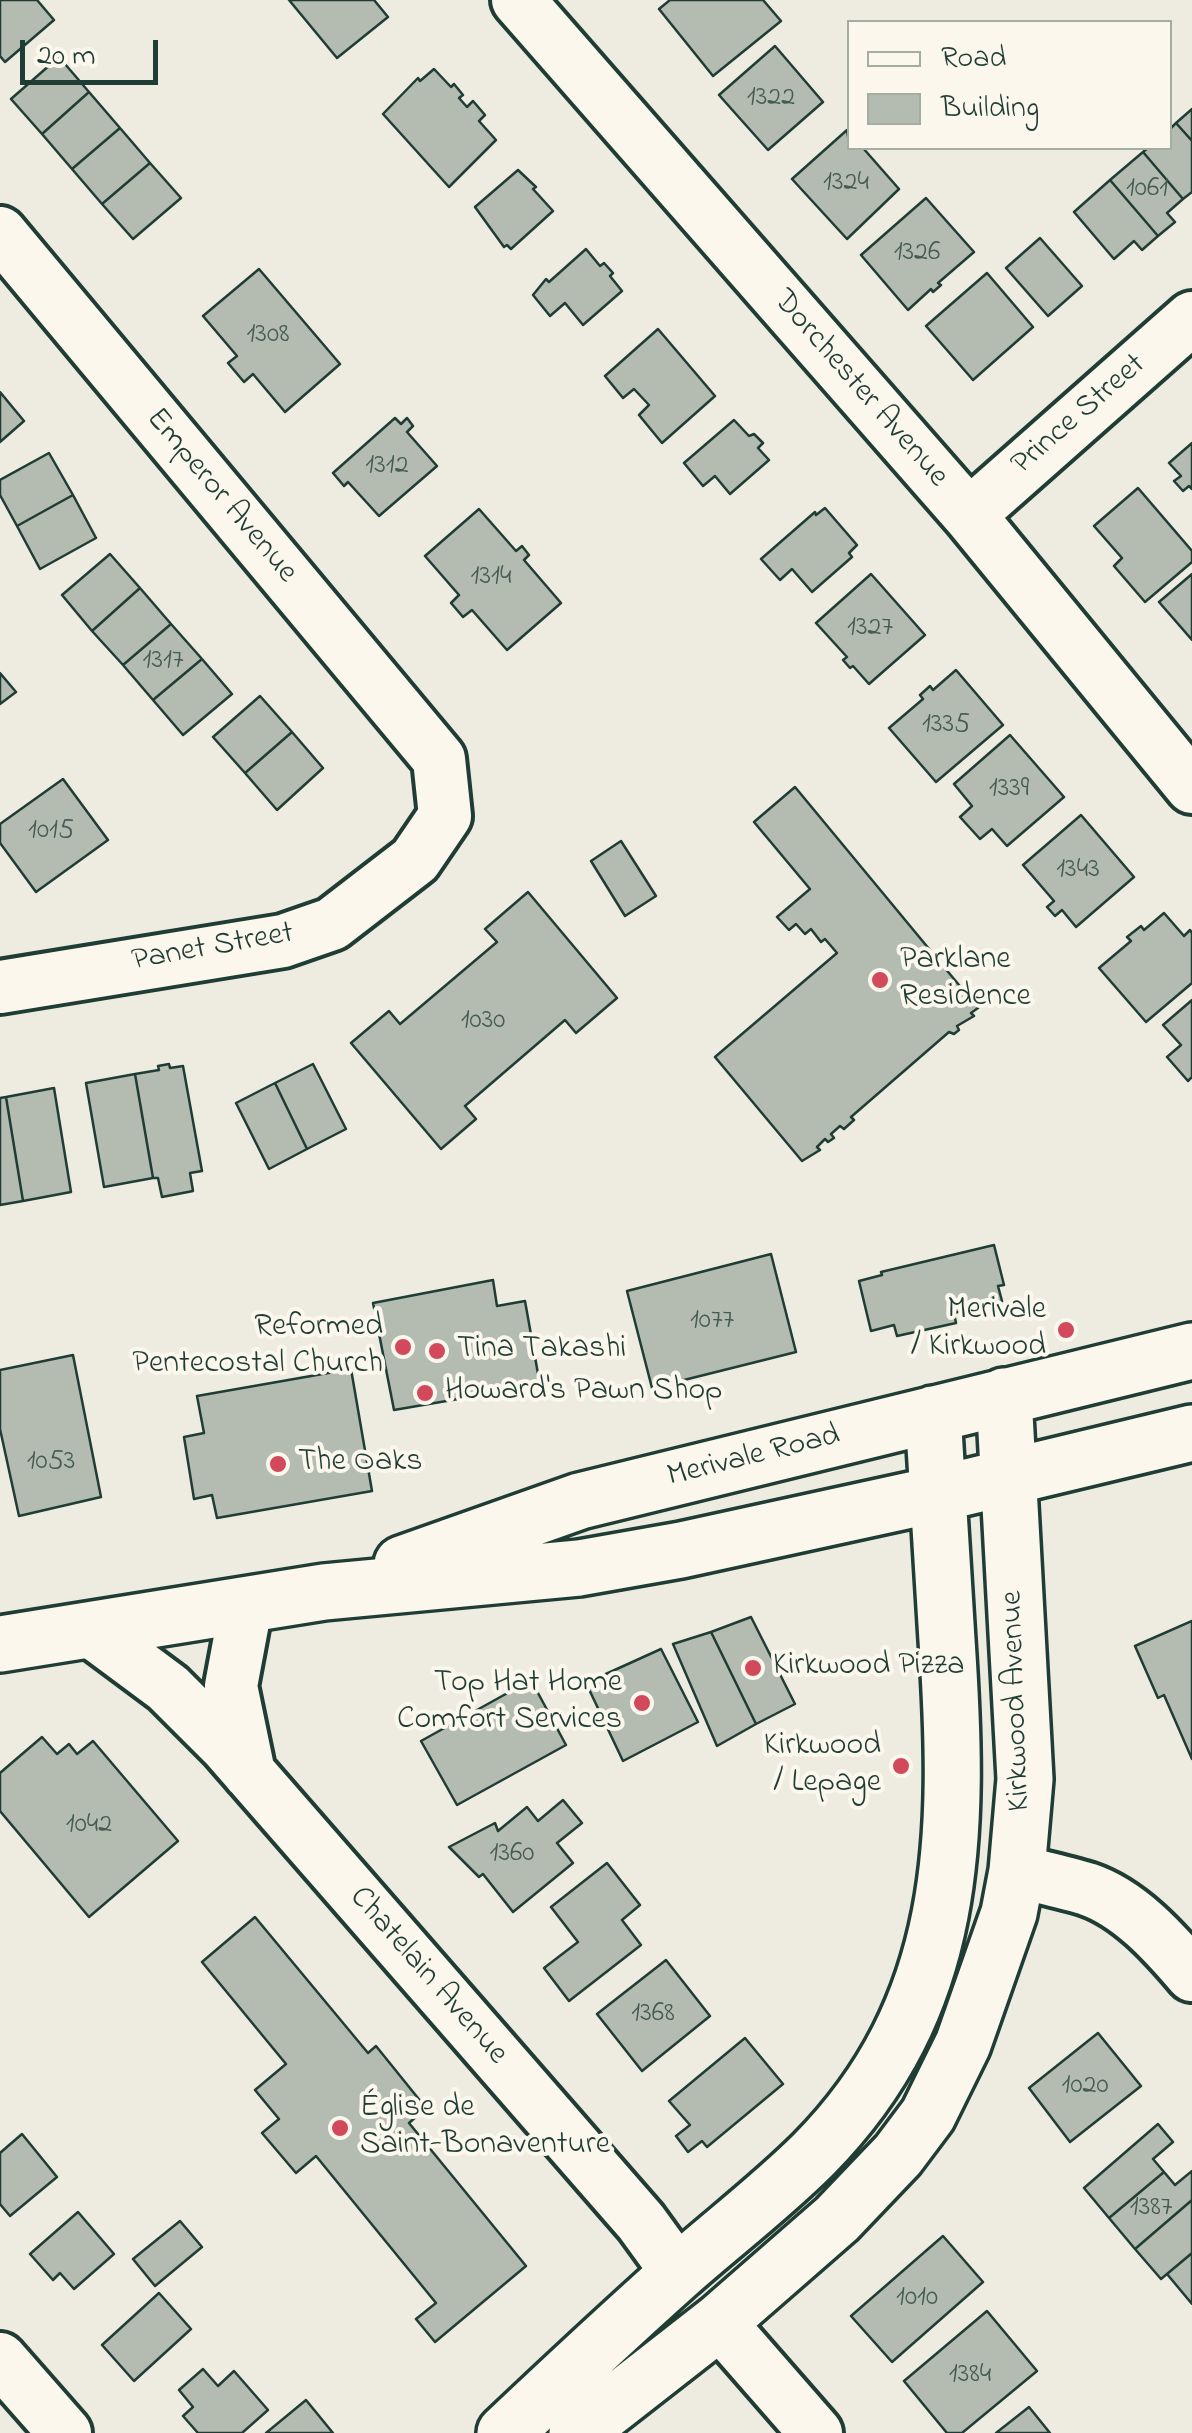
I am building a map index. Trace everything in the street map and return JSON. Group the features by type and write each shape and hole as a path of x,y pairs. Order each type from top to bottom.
{"main road":[{"name":"Merivale Road","path":"324,1592 580,1502 1192,1351"},
{"name":"Kirkwood Avenue","path":"577,2433 719,2322 836,2218 898,2155 928,2115 975,2014 1009,1913 1025,1779 1004,1396"},
{"name":"Kirkwood Avenue","path":"506,2433 678,2273 815,2153 870,2084 900,2036 918,1997 942,1913 953,1818 953,1737 933,1414"},
{"name":"Merivale Road","path":"0,1644 324,1592 579,1568 681,1550 1192,1433"}],"street":[{"name":"Dorchester Avenue","path":"518,0 968,514 1192,787"},
{"name":"Emperor Avenue","path":"0,233 438,760"},
{"name":"Prince Street","path":"968,514 1192,318"},
{"name":"Panet Street","path":"0,987 283,941 332,924 415,860 445,816 438,760"},
{"name":"Chatelain Avenue","path":"246,1606 231,1686 250,1775"},
{"name":"Chatelain Avenue","path":"90,1630 168,1688 225,1745 641,2222 678,2273"},
{"path":"1017,1871 1090,1890 1110,1900 1158,1937 1192,1974"},
{"path":"719,2322 816,2433"},
{"path":"0,2358 65,2433"}],"building":[{"path":"0,0 37,0 54,20 5,62 0,56"},
{"path":"289,0 374,0 388,17 337,58"},
{"path":"670,0 763,0 781,21 713,76 659,9"},
{"path":"775,46 823,102 768,150 719,95"},
{"path":"59,57 89,92 42,134 11,99"},
{"path":"434,69 451,87 454,84 467,107 473,101 485,115 479,121 496,140 449,187 383,114 418,78 420,81"},
{"path":"89,92 120,128 72,169 42,134"},
{"path":"1192,109 1192,141 1176,123"},
{"path":"1176,123 1192,141 1192,192 1183,199 1143,152 1172,150 1172,127"},
{"path":"120,128 150,163 102,204 72,169"},
{"path":"847,130 847,150 865,150 899,189 847,239 792,179"},
{"path":"1143,152 1183,199 1167,213 1175,222 1158,236 1110,180"},
{"path":"150,163 181,198 133,239 102,204"},
{"path":"518,170 553,211 511,249 504,247 475,207"},
{"path":"1110,180 1158,236 1142,250 1134,241 1114,259 1074,212"},
{"path":"926,198 974,252 938,283 941,285 908,310 861,255"},
{"path":"1040,238 1082,286 1048,316 1006,268"},
{"path":"586,249 600,266 604,263 613,273 610,276 622,291 583,325 565,303 550,316 533,295 546,279 549,282"},
{"path":"259,269 340,364 285,412 253,374 244,382 228,363 237,356 203,316"},
{"path":"987,273 1033,327 973,380 926,326"},
{"path":"658,329 715,396 662,443 639,415 649,405 634,389 623,398 605,376"},
{"path":"0,392 24,421 0,442"},
{"path":"395,418 401,424 407,418 413,426 407,432 437,466 379,516 348,482 344,486 333,473"},
{"path":"734,420 749,436 754,434 763,443 758,448 769,460 730,494 715,476 703,486 684,463"},
{"path":"1192,443 1192,489 1189,486 1183,491 1174,481 1181,476 1169,463"},
{"path":"49,453 73,495 17,526 0,495 0,480"},
{"path":"1138,488 1192,551 1192,562 1145,602 1114,566 1122,558 1094,526"},
{"path":"73,495 96,538 40,569 17,526"},
{"path":"825,508 857,545 849,553 852,557 812,592 792,569 780,580 761,559 815,512 816,515"},
{"path":"479,509 516,551 522,546 529,555 524,560 561,603 507,650 472,610 463,617 451,603 459,595 425,556"},
{"path":"110,554 140,588 92,631 62,595"},
{"path":"871,574 925,635 869,684 843,660 847,657 816,623"},
{"path":"1192,574 1192,640 1159,602"},
{"path":"140,588 171,624 123,665 92,631"},
{"path":"171,624 202,659 153,700 123,665"},
{"path":"202,659 232,694 183,735 153,700"},
{"path":"956,670 1003,725 936,782 889,728 923,699 920,695 930,686 933,690"},
{"path":"0,673 16,692 0,704"},
{"path":"260,696 292,732 245,773 213,737"},
{"path":"292,732 323,768 277,810 245,773"},
{"path":"1010,735 1064,797 1007,846 992,829 980,839 960,817 972,806 954,784"},
{"path":"63,779 108,840 36,892 0,843 0,824"},
{"name":"Parklane Residence","path":"795,787 978,1008 971,1013 974,1016 957,1026 959,1030 949,1032 851,1117 854,1120 844,1129 840,1126 831,1134 834,1138 828,1142 825,1139 817,1147 820,1150 802,1161 715,1057 837,953 811,929 805,934 796,924 789,930 777,917 810,889 754,822"},
{"path":"1081,815 1134,877 1076,927 1062,910 1055,916 1047,907 1054,901 1023,865"},
{"path":"621,841 656,896 625,916 591,861"},
{"path":"528,892 617,998 576,1033 565,1020 465,1106 476,1119 441,1149 351,1043 389,1011 400,1024 497,942 485,929"},
{"path":"1164,913 1184,936 1190,930 1192,933 1192,983 1146,1022 1099,968 1131,941 1127,937 1141,926 1144,930"},
{"path":"1192,1000 1192,1077 1188,1081 1167,1057 1181,1045 1163,1025"},
{"path":"169,1064 170,1068 183,1066 202,1171 190,1173 193,1191 162,1197 158,1178 153,1178 135,1074"},
{"path":"313,1064 346,1129 307,1149 275,1083"},
{"path":"135,1074 153,1178 104,1187 86,1083"},
{"path":"275,1083 307,1149 269,1169 236,1103"},
{"path":"54,1088 71,1192 23,1201 6,1097"},
{"path":"6,1097 23,1201 0,1205 0,1098"},
{"path":"994,1245 1004,1285 998,1286 1002,1301 954,1313 956,1323 897,1336 894,1325 871,1331 859,1281 882,1275 881,1272"},
{"path":"771,1254 796,1352 652,1388 627,1291"},
{"path":"493,1280 497,1306 525,1301 540,1385 394,1410 373,1303"},
{"path":"73,1355 101,1497 19,1516 0,1429 0,1370"},
{"name":"The Oaks","path":"351,1369 372,1491 217,1518 212,1495 194,1499 184,1437 204,1433 197,1396"},
{"name":"Kirkwood Pizza","path":"751,1617 795,1704 756,1724 711,1632"},
{"path":"1192,1621 1192,1759 1164,1695 1158,1698 1135,1646"},
{"path":"711,1632 756,1724 717,1746 673,1644"},
{"name":"Top Hat Home Comfort Services","path":"661,1649 698,1722 623,1761 586,1683"},
{"path":"531,1680 566,1745 457,1805 421,1741"},
{"path":"42,1737 57,1754 69,1744 77,1754 93,1741 178,1841 89,1917 0,1811 0,1773"},
{"path":"563,1800 582,1823 557,1843 573,1863 513,1912 483,1874 479,1877 449,1847 495,1823 498,1831 527,1807 538,1821"},
{"path":"607,1863 640,1905 622,1920 641,1945 569,2001 544,1968 578,1942 551,1907"},
{"name":"Église de Saint-Bonaventure","path":"255,1917 368,2053 376,2046 426,2108 409,2123 526,2266 435,2342 416,2319 436,2303 316,2156 296,2173 262,2133 279,2119 255,2090 286,2064 202,1962"},
{"path":"666,1960 710,2016 642,2071 597,2014"},
{"path":"1098,2033 1141,2086 1070,2142 1029,2088"},
{"path":"745,2038 783,2084 707,2147 702,2141 688,2152 676,2136 690,2125 669,2101"},
{"path":"1158,2124 1173,2142 1153,2159 1164,2172 1109,2218 1084,2188"},
{"path":"22,2134 57,2177 10,2216 0,2204 0,2153"},
{"path":"1192,2171 1192,2200 1135,2249 1109,2218 1164,2172 1175,2185"},
{"path":"1192,2200 1192,2253 1161,2279 1135,2249"},
{"path":"78,2212 114,2254 74,2289 60,2273 53,2280 30,2254"},
{"path":"180,2221 202,2247 155,2286 133,2259"},
{"path":"943,2236 983,2282 892,2362 851,2316"},
{"path":"1192,2253 1192,2304 1167,2274"},
{"path":"159,2293 191,2329 134,2381 102,2345"},
{"path":"987,2311 1037,2371 962,2433 947,2433 904,2381"},
{"path":"203,2369 218,2386 234,2371 268,2410 242,2433 198,2433 183,2416 193,2407 179,2390"},
{"path":"306,2400 333,2433 266,2433"},
{"path":"1029,2407 1050,2433 996,2433"}],"place":[{"name":"Parklane Residence","path":"880,980"},
{"name":"Merivale / Kirkwood","path":"1066,1330"},
{"name":"Reformed Pentecostal Church","path":"403,1347"},
{"name":"Tina Takashi","path":"437,1351"},
{"name":"Howard's Pawn Shop","path":"425,1393"},
{"name":"The Oaks","path":"278,1464"},
{"name":"Kirkwood Pizza","path":"753,1668"},
{"name":"Top Hat Home Comfort Services","path":"642,1703"},
{"name":"Kirkwood / Lepage","path":"901,1766"},
{"name":"Église de Saint-Bonaventure","path":"340,2128"}]}
